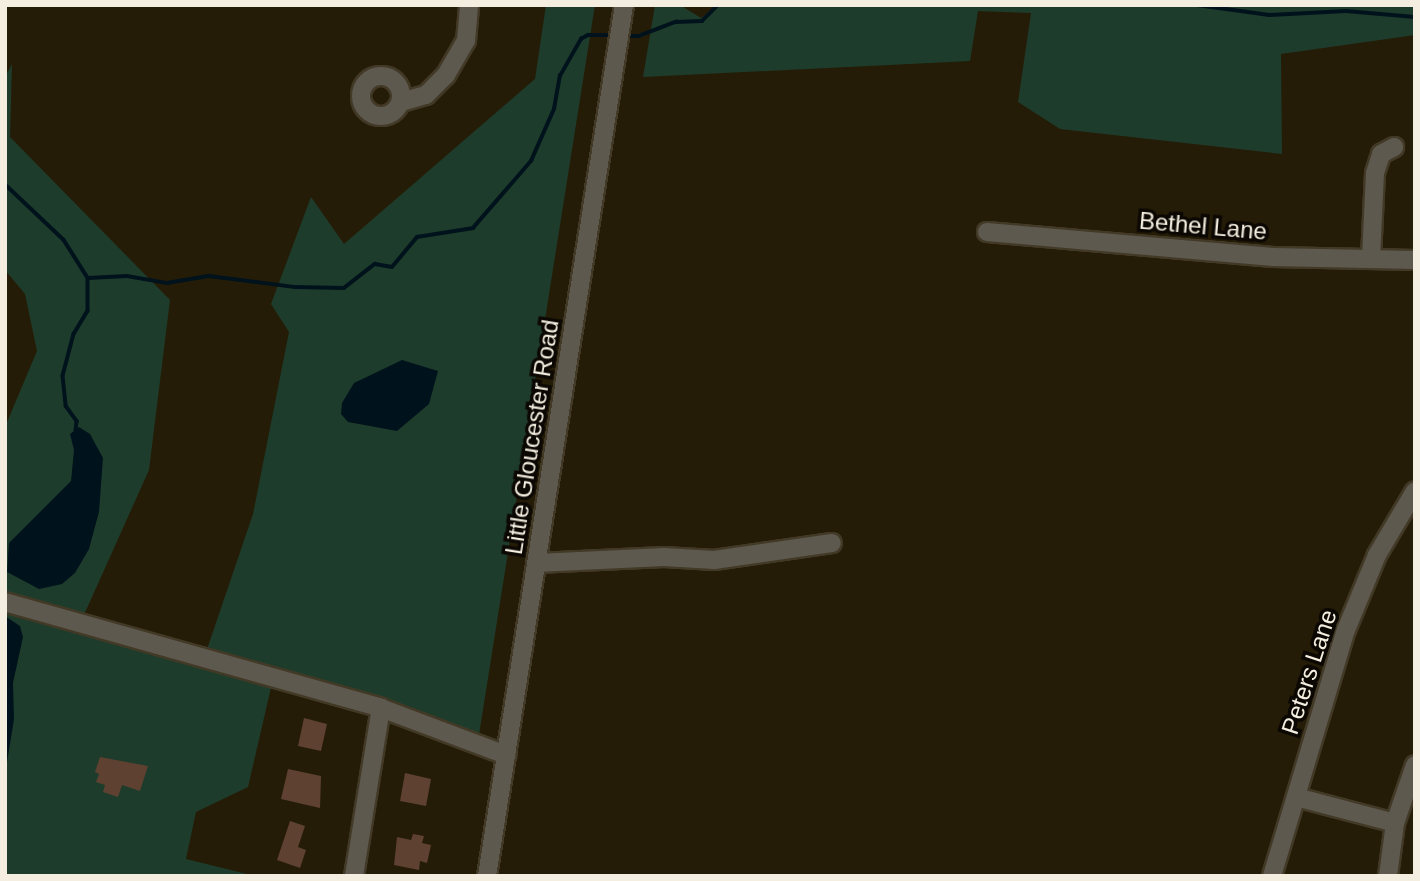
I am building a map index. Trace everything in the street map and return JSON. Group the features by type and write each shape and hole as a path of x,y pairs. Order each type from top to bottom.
{"street":[{"path":"401,102 426,95 446,75 466,41 469,5"},
{"name":"Little Gloucester Road","path":"487,876 624,5"},
{"path":"1371,258 1375,173 1381,154 1394,148"},
{"name":"Bethel Lane","path":"987,232 1273,257 1415,260"},
{"name":"Peters Lane","path":"1272,876 1346,630 1377,555 1415,491"},
{"path":"537,563 664,557 714,560 832,543"},
{"path":"5,602 382,708 506,755"},
{"path":"354,876 382,708"},
{"path":"1388,876 1395,823 1415,765"},
{"path":"1296,797 1395,823"}],"green space":[{"path":"546,5 595,5 478,741 273,679 248,787 196,812 186,859 255,876 5,876 5,427 37,351 25,294 5,270 5,77 12,64 10,137 170,300 149,470 79,626 204,658 253,514 289,332 271,304 311,197 344,244 535,79"},
{"path":"655,5 680,5 701,18 719,5 1415,5 1415,35 1281,54 1282,154 1060,129 1018,102 1031,13 978,11 970,61 643,77"}],"water":[{"path":"402,360 438,371 429,404 397,431 348,422 341,414 342,403 354,383"},
{"path":"79,427 90,434 103,458 99,512 89,549 75,573 62,584 39,589 7,572 9,543 71,481 74,450 70,434"},
{"path":"5,616 20,626 23,637 13,683 14,719 5,775"}],"building":[{"path":"304,718 327,724 321,751 298,746"},
{"path":"100,757 148,766 140,791 122,785 118,797 103,792 105,785 96,782 99,774 95,772"},
{"path":"288,769 321,776 320,808 281,799"},
{"path":"405,773 431,779 426,806 400,801"},
{"path":"290,821 305,826 298,847 306,850 300,868 277,860"},
{"path":"413,834 424,836 422,843 431,845 427,863 420,861 419,870 394,865 397,837 411,840"}],"waterway":[{"path":"625,36 639,36 676,22 702,21 718,5"},
{"path":"1197,5 1269,15 1346,11 1415,17"},
{"path":"88,278 127,276 167,283 209,276 295,287 344,288 375,264 392,267 417,237 473,228 531,161 554,109 560,76 581,39 588,35 614,35"},
{"path":"5,184 64,240 88,278 88,311 74,334 63,376 66,406 77,421 76,430"}]}
